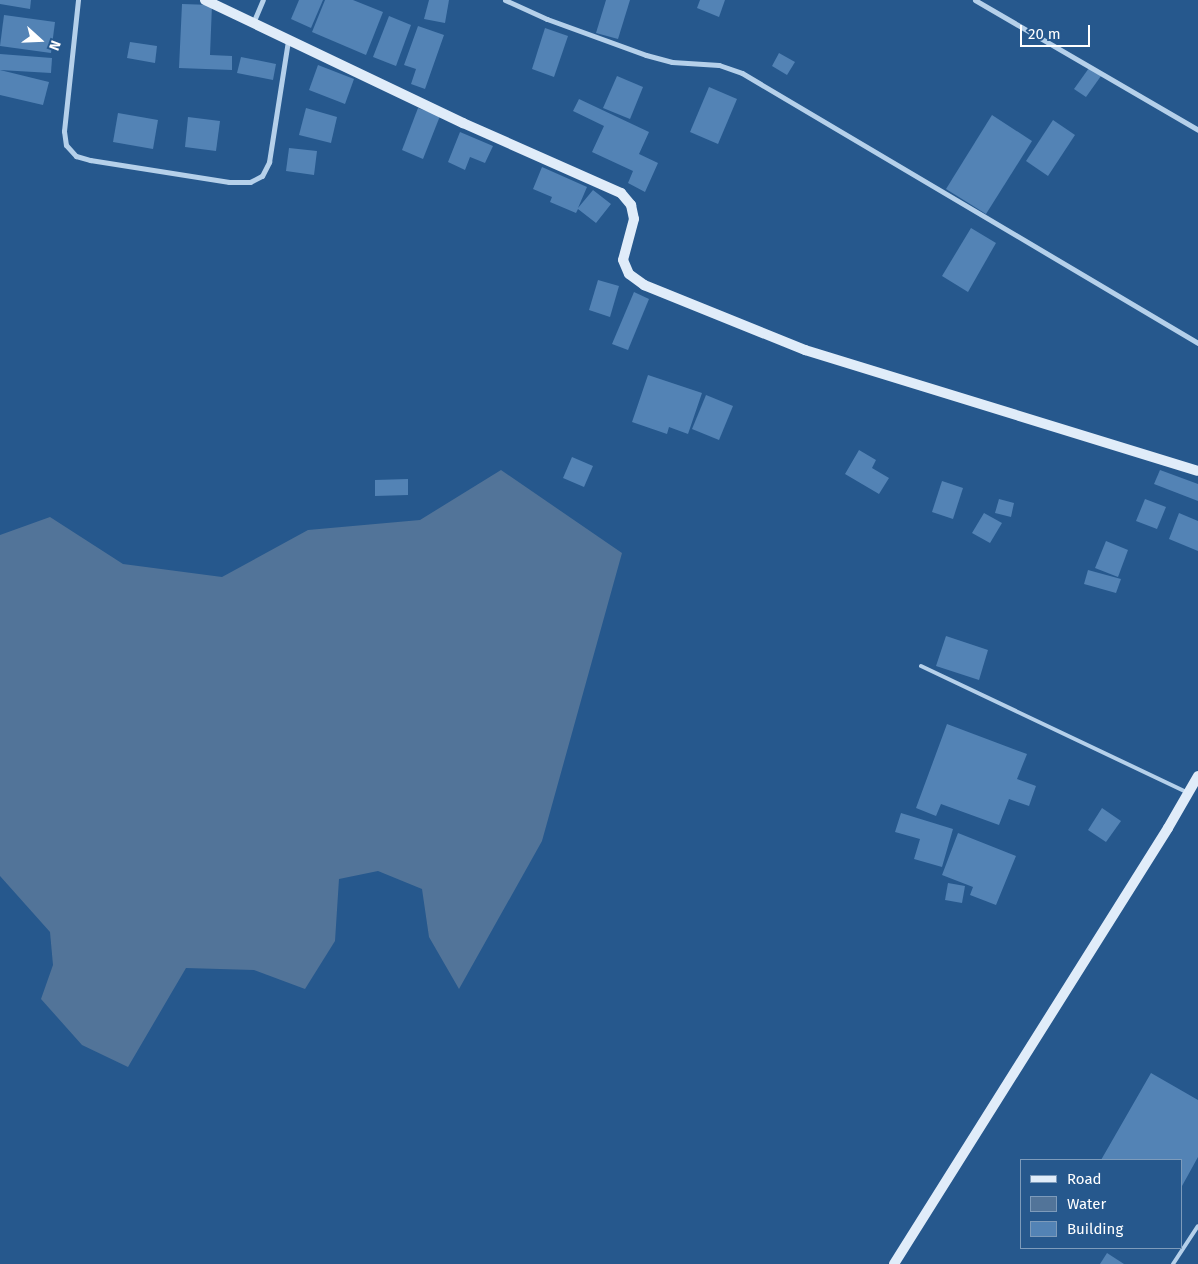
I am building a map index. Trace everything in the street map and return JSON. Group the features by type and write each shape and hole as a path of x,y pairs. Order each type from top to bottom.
{"street":[{"path":"78,0 64,131 66,146 76,156 90,160 229,182 250,182 262,176 269,162 288,41"},
{"path":"205,0 288,41 621,193 631,205 634,219 623,260 629,274 644,285 805,350 1198,470"},
{"path":"253,23 263,0"},
{"path":"505,0 547,19 646,55 672,62 719,65 742,72 1198,343"},
{"path":"975,0 1198,130"},
{"path":"894,1264 1198,776"}],"lane":[{"path":"921,666 1188,794"},
{"path":"1183,1249 1198,1226"},
{"path":"1173,1264 1183,1249"}],"water":[{"path":"501,470 622,553 542,841 459,989 429,937 422,889 378,871 339,879 335,941 305,989 254,970 186,968 128,1067 82,1045 41,999 53,965 50,932 0,876 0,535 50,517 123,564 222,577 308,530 420,520"}],"building":[{"path":"0,0 31,0 30,9 0,4"},
{"path":"299,0 323,0 311,28 291,19"},
{"path":"325,0 353,0 383,12 366,55 312,32"},
{"path":"429,0 449,0 445,23 424,19"},
{"path":"606,0 630,0 618,39 596,33"},
{"path":"700,0 725,0 719,17 697,8"},
{"path":"182,4 212,5 210,55 232,56 232,70 179,68"},
{"path":"4,15 55,22 51,53 0,46"},
{"path":"389,16 411,25 396,66 373,57"},
{"path":"418,26 444,35 425,89 411,84 416,69 404,65"},
{"path":"545,28 568,36 554,77 532,69"},
{"path":"130,42 157,46 155,63 127,58"},
{"path":"779,53 795,62 787,75 772,66"},
{"path":"0,54 52,58 51,73 0,70"},
{"path":"241,57 276,64 273,80 237,73"},
{"path":"318,65 354,79 345,104 309,90"},
{"path":"1089,68 1101,76 1086,97 1074,89"},
{"path":"0,70 49,82 43,105 0,95"},
{"path":"617,76 643,87 630,119 603,108"},
{"path":"709,87 737,99 718,144 690,132"},
{"path":"579,99 649,132 639,154 658,163 645,192 628,183 633,171 592,152 604,126 573,111"},
{"path":"306,108 337,117 331,143 299,135"},
{"path":"418,108 440,116 423,159 402,150"},
{"path":"118,113 158,120 153,149 113,142"},
{"path":"992,115 1032,141 986,214 946,189"},
{"path":"188,117 220,121 216,151 185,147"},
{"path":"1053,120 1075,135 1048,176 1026,161"},
{"path":"460,132 493,146 485,163 470,157 465,170 448,162"},
{"path":"289,148 317,151 314,175 286,171"},
{"path":"542,167 587,187 578,208 593,190 611,204 596,223 578,209 576,213 550,202 552,197 533,189"},
{"path":"971,228 996,243 968,292 942,276"},
{"path":"598,280 619,286 610,317 589,310"},
{"path":"634,292 649,299 628,350 612,344"},
{"path":"648,375 702,393 688,434 669,427 667,434 632,422"},
{"path":"706,395 733,406 719,440 692,429"},
{"path":"859,450 876,460 872,468 889,478 879,494 845,474"},
{"path":"572,457 593,466 584,487 563,478"},
{"path":"1160,470 1198,484 1198,501 1154,484"},
{"path":"408,479 408,495 375,496 375,480"},
{"path":"942,481 963,488 953,519 932,512"},
{"path":"999,499 1014,503 1011,517 995,513"},
{"path":"1145,499 1166,507 1157,529 1136,521"},
{"path":"984,513 1002,523 990,543 972,533"},
{"path":"1179,513 1198,521 1198,551 1169,539"},
{"path":"1106,541 1128,550 1118,577 1095,568"},
{"path":"1088,570 1121,579 1116,593 1084,584"},
{"path":"946,636 988,650 979,680 936,666"},
{"path":"947,724 1027,754 1017,779 1036,786 1029,806 1009,799 999,825 941,804 936,816 916,808"},
{"path":"1102,808 1121,821 1106,842 1088,830"},
{"path":"901,813 953,829 942,867 914,859 920,839 895,832"},
{"path":"958,833 1016,856 996,905 970,895 973,887 942,875"},
{"path":"948,883 965,886 962,903 945,900"},
{"path":"1151,1073 1198,1100 1198,1157 1183,1184 1183,1159 1102,1159"},
{"path":"1107,1253 1124,1264 1100,1264"}]}
